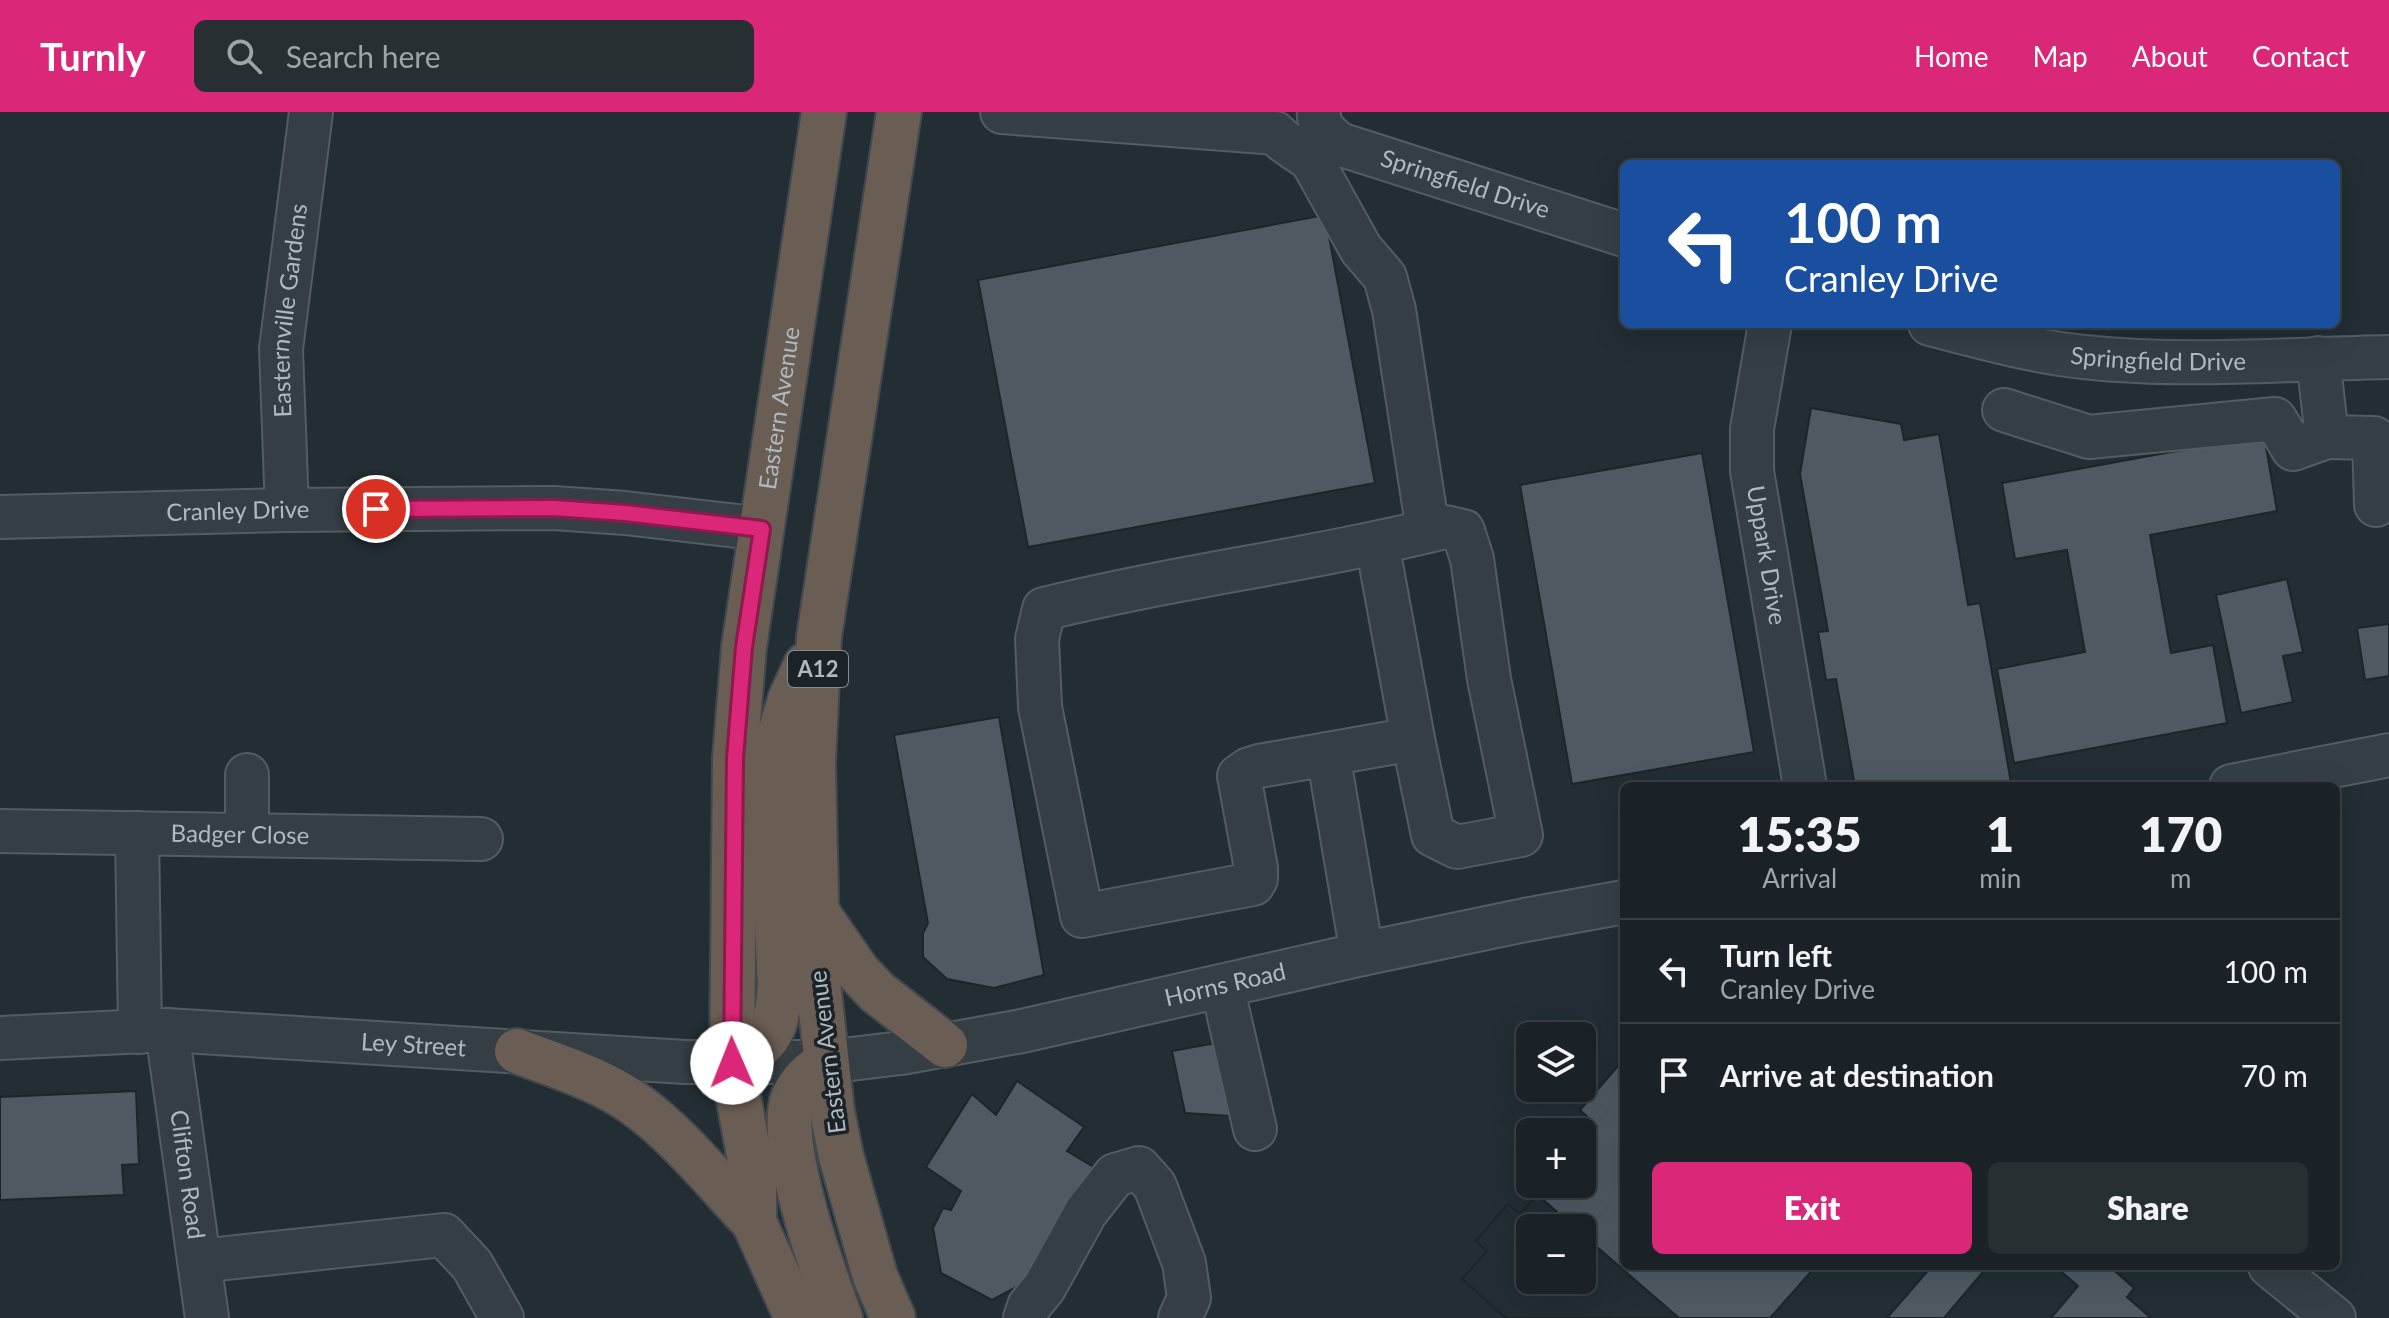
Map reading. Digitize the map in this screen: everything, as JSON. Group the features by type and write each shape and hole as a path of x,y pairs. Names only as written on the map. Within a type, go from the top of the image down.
{"highway":[{"name":"Eastern Avenue","path":"797,1318 754,1222 754,1182 732,1063 735,758 744,647 824,112"},
{"name":"Eastern Avenue","path":"893,1318 875,1276 841,1156 826,1062 818,982 813,764 819,637 871,279 899,112"},
{"path":"732,1063 753,1053 767,1040 778,1016 780,986 771,796 776,747 790,700 819,637"},
{"path":"816,911 858,972 877,992 945,1045"},
{"path":"517,1051 582,1075 634,1103 679,1140 754,1222"},
{"path":"826,1062 805,1078 793,1097 789,1132 805,1216 840,1318"}],"street":[{"name":"Easternville Gardens","path":"287,510 281,349 311,112"},
{"path":"1002,112 1275,133 1287,146 1312,161 1361,249 1385,277 1394,310 1428,531"},
{"name":"Springfield Drive","path":"1319,115 1327,134 1339,144 1620,234"},
{"name":"Uppark Drive","path":"1769,328 1752,429 1752,471 1804,782"},
{"name":"Springfield Drive","path":"1945,328 2019,347 2150,363 2389,357"},
{"path":"2318,358 2327,437"},
{"path":"2004,410 2089,437 2275,419 2293,449 2327,437 2374,438 2376,505"},
{"name":"Cranley Drive","path":"0,517 554,508 762,529"},
{"path":"1377,543 1433,835 1457,847 1521,835 1489,679 1472,559 1463,531 1445,527 1218,575 1120,590 1044,609 1037,639 1040,707 1082,916 1253,884 1256,868 1239,776 1259,766 1413,739"},
{"path":"1328,754 1362,954"},
{"path":"2256,782 2388,761"},
{"path":"247,775 247,835"},
{"name":"Badger Close","path":"0,831 481,839"},
{"name":"Clifton Road","path":"137,833 154,1031 199,1261 207,1318"},
{"name":"Horns Road","path":"826,1062 890,1055 1022,1031 1362,954 1620,903"},
{"path":"1222,986 1255,1129"},
{"name":"Ley Street","path":"0,1038 154,1031 732,1063 826,1062"},
{"path":"1025,1318 1029,1306 1044,1288 1086,1212 1115,1175 1139,1168 1155,1186 1184,1263 1185,1307"},
{"path":"199,1261 444,1235 472,1265 502,1318"},
{"path":"2275,1270 2334,1318"}],"building":[{"path":"1325,215 1375,483 1028,547 978,280"},
{"path":"1811,408 1901,424 1904,440 1939,434 1968,605 1980,603 2011,782 1854,782 1836,679 1826,680 1818,632 1828,631 1800,474"},
{"path":"2264,435 2277,511 2150,535 2171,653 2213,645 2227,723 2014,763 1997,669 2085,652 2067,550 2015,559 2002,483"},
{"path":"1702,453 1754,752 1572,784 1520,485"},
{"path":"2287,579 2303,652 2283,656 2293,702 2241,713 2216,595"},
{"path":"2389,624 2389,676 2365,680 2357,628"},
{"path":"999,717 1044,975 994,988 947,979 923,957 923,933 928,923 894,735"},
{"path":"1232,1040 1231,1116 1185,1113 1172,1051"},
{"path":"1620,1064 1620,1270 1812,1270 1770,1318 1506,1318 1462,1279 1487,1251 1476,1241 1508,1204 1520,1214 1534,1198 1596,1198 1596,1118 1588,1118 1580,1110 1587,1102 1596,1102 1596,1091"},
{"path":"1017,1081 1084,1127 1067,1151 1100,1171 1046,1271 992,1300 941,1273 933,1228 943,1208 951,1210 961,1191 926,1167 972,1094 996,1115"},
{"path":"136,1091 139,1164 122,1165 124,1195 0,1200 0,1097"},
{"path":"1534,1198 1541,1198 1559,1214 1520,1214"},
{"path":"1508,1204 1520,1214 1516,1214 1516,1294 1596,1294 1596,1246 1679,1318 1506,1318 1462,1279 1487,1251 1476,1241"},
{"path":"1929,1270 1985,1270 1944,1318 1887,1318"},
{"path":"2060,1270 2114,1270 2134,1288 2127,1297 2151,1318 2051,1318 2078,1286"}],"route":[{"path":"376,509 554,508 762,529 744,647 735,758 732,1063"}]}
